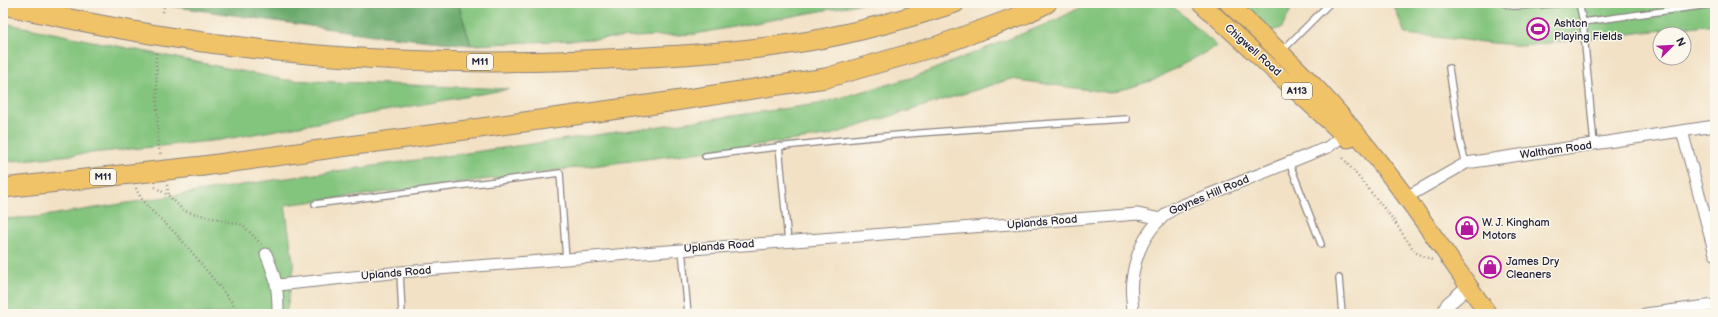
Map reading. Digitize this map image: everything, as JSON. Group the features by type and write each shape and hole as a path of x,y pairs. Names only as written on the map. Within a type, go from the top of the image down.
{"highway":[{"name":"M11","path":"3,5 84,22 204,42 337,57 462,62 572,62 707,54 815,40 906,19 955,3"},
{"name":"M11","path":"3,188 203,166 648,105 826,78 937,46 1025,14 1047,3"}],"main road":[{"name":"Chigwell Road","path":"1201,3 1348,132 1392,180 1488,314"},
{"name":"Chigwell Road","path":"1228,3 1321,93 1348,132"}],"street":[{"name":"Waltham Road","path":"1405,198 1466,162 1594,145 1715,126"},
{"path":"1682,131 1715,254"},
{"name":"Gaynes Hill Road","path":"1133,314 1131,281 1138,253 1143,239 1161,219 1175,208 1328,147 1348,132"},
{"name":"Uplands Road","path":"278,286 400,272 1138,214 1161,219"},
{"path":"264,250 275,274 278,286 278,309"},
{"path":"1443,314 1448,304 1469,286"},
{"path":"1645,314 1715,305"}],"lane":[{"path":"1292,73 1276,56 1330,3"},
{"path":"1503,3 1513,6 1570,3"},
{"path":"1579,3 1583,22 1594,145"},
{"path":"1583,22 1715,4"},
{"path":"1449,68 1460,142 1466,162"},
{"path":"705,156 779,146 936,131 1127,119"},
{"path":"779,146 788,242"},
{"path":"1289,162 1321,244"},
{"path":"315,204 560,173 566,260"},
{"path":"682,249 688,314"},
{"path":"400,272 402,314"},
{"path":"1339,278 1342,314"}],"path":[{"path":"163,12 165,3"},
{"path":"156,53 158,144 161,159"},
{"path":"1344,158 1392,218 1415,252 1438,263"},
{"path":"166,181 169,196 184,211 243,225 264,250"},
{"path":"134,184 138,195 149,208 178,236 241,314"}],"green space":[{"path":"149,3 458,3 471,45 373,35"},
{"path":"458,3 864,3 695,34 471,45"},
{"path":"1089,3 1169,3 1217,46 1154,80 1111,93 1011,79 827,136 285,205 294,268 286,314 3,314 3,219 38,217 280,179 818,104 914,77 1054,21"},
{"path":"1240,3 1294,3 1282,28 1270,31"},
{"name":"Ashton Playing Fields","path":"1393,3 1715,3 1715,24 1692,27 1652,26 1652,31 1523,46 1405,34"},
{"path":"3,23 286,80 509,89 220,140 3,162"}],"place":[{"name":"Ashton Playing Fields","path":"1538,29"},
{"name":"W. J. Kingham Motors","path":"1467,228"},
{"name":"James Dry Cleaners","path":"1490,267"}]}
